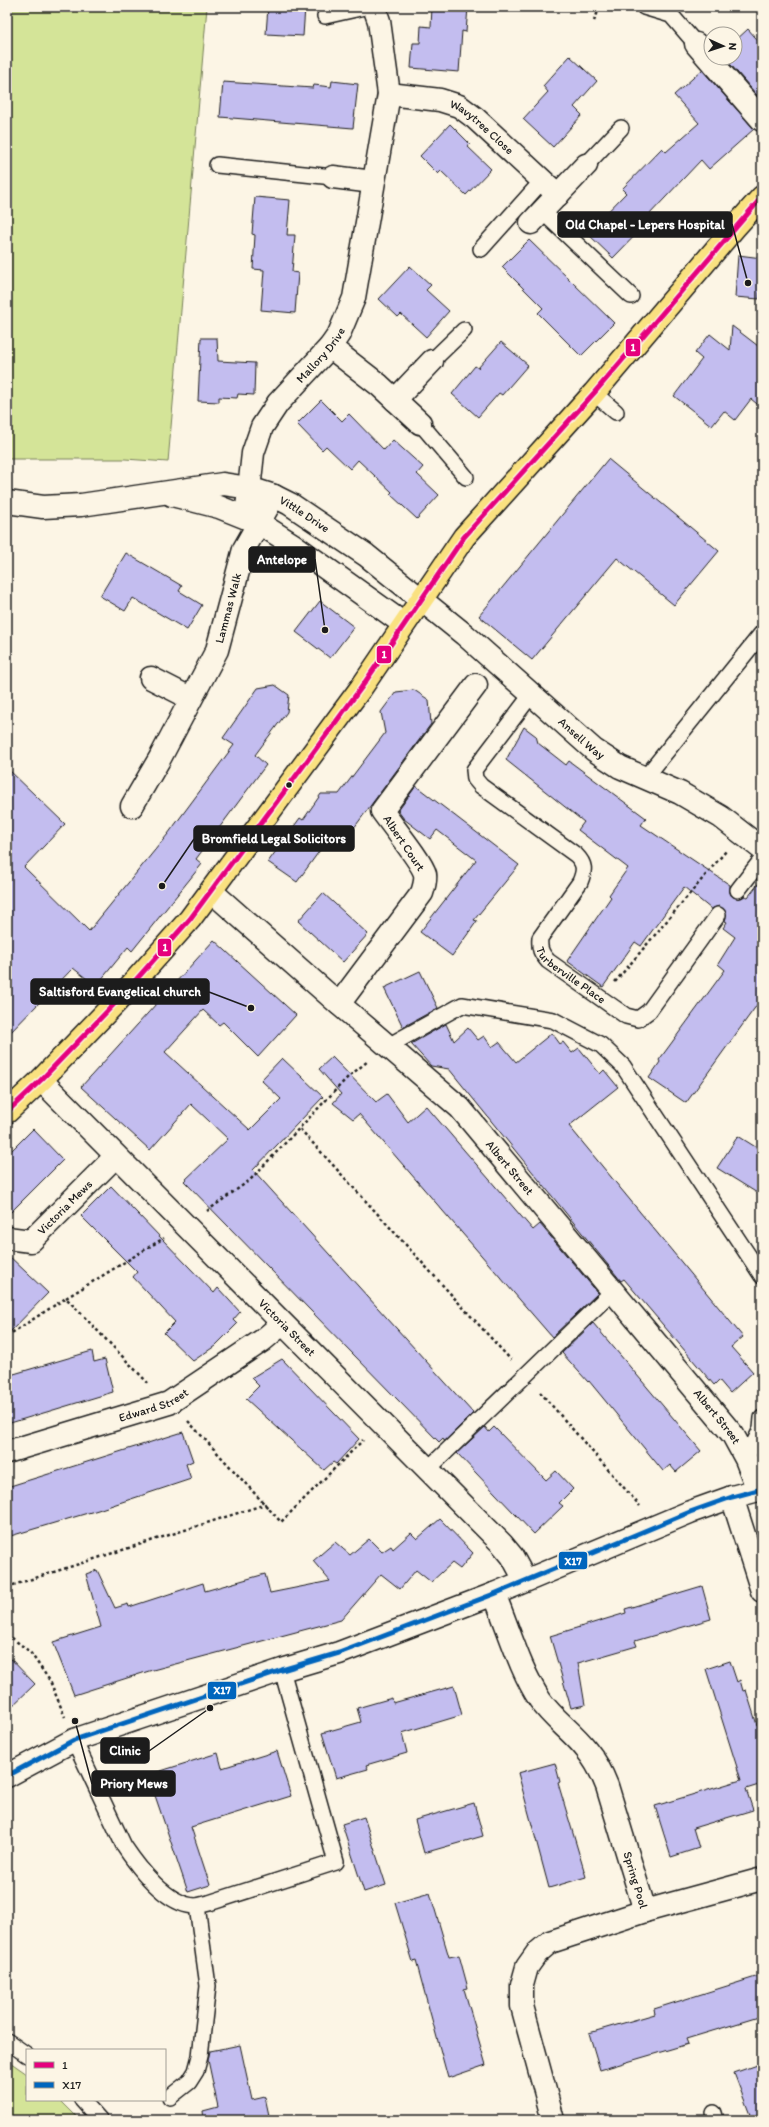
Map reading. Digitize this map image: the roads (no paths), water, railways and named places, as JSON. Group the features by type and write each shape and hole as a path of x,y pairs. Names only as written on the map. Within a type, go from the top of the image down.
{"main road":[{"path":"7,1112 41,1080 132,986 190,919 364,683 420,599 464,537 594,393 762,197"}],"street":[{"name":"Mallory Drive","path":"252,520 249,488 253,453 262,427 278,403 330,347 342,327 354,298 389,94 382,42 374,7"},
{"path":"696,44 762,120"},
{"name":"Wavytree Close","path":"389,94 440,100 459,106 475,118 550,188"},
{"path":"537,217 550,188 586,166"},
{"path":"334,177 373,182"},
{"path":"330,347 396,400 420,423"},
{"path":"396,400 432,361"},
{"name":"Vittle Drive","path":"7,502 43,507 81,505 169,494 208,485 223,484 249,488 274,496 290,504 366,555 420,599"},
{"name":"Vittle Drive","path":"169,494 219,507 252,520 292,544 404,624"},
{"name":"Lammas Walk","path":"132,806 160,758 190,698 217,650 252,520 274,496"},
{"name":"Ansell Way","path":"420,599 465,635 594,750 620,766 680,793 721,817 762,849"},
{"path":"151,678 190,698"},
{"name":"Albert Court","path":"339,1004 422,893 425,884 425,874 382,811 476,685"},
{"name":"Albert Street","path":"211,891 460,1108 612,1292 733,1435 760,1489"},
{"name":"Victoria Street","path":"41,1080 502,1544 512,1556 525,1580"},
{"name":"Victoria Mews","path":"7,1238 31,1241 116,1156"},
{"name":"Edward Street","path":"7,1452 169,1403 263,1340 282,1324"},
{"path":"7,1776 81,1737 282,1670 339,1653 494,1594 690,1512 760,1489"},
{"path":"732,1497 762,1591"},
{"name":"Spring Pool","path":"494,1594 526,1675 540,1700 554,1718 586,1749 599,1767 607,1786 645,1911 550,1942 537,1953 527,1967 522,1985 523,2012 553,2120"},
{"path":"645,1911 762,1879"}],"lane":[{"path":"325,16 365,7"},
{"path":"644,7 671,16 696,44"},
{"path":"586,166 621,128"},
{"path":"217,165 334,177"},
{"path":"481,249 550,188"},
{"path":"537,217 630,296"},
{"path":"432,361 464,330"},
{"path":"594,393 616,412"},
{"path":"420,423 466,477"},
{"path":"645,778 762,633"},
{"name":"Turberville Place","path":"531,695 474,770 475,779 481,786 576,855 583,862 584,871 580,882 540,938 542,955 548,961 626,1016 638,1019 648,1011 718,915"},
{"path":"738,890 762,859"},
{"path":"388,1046 462,1005 553,1020 601,1045 623,1066 762,1276"},
{"path":"427,1470 612,1292"},
{"path":"746,1459 761,1430 762,1418"},
{"path":"81,1737 124,1846 131,1857 162,1890 183,1904 196,1906 336,1862 282,1670"},
{"path":"170,2097 189,2082 196,2071 200,2056 208,1986 196,1906"},
{"path":"7,2041 26,2054"},
{"path":"83,2101 100,2120"}],"place":[{"name":"Old Chapel - Lepers Hospital","path":"748,283"},
{"name":"Antelope","path":"325,630"},
{"name":"Bromfield Legal Solicitors","path":"162,886"},
{"name":"Saltisford Evangelical church","path":"251,1008"},
{"name":"Clinic","path":"210,1708"},
{"name":"Priory Mews","path":"75,1721"}]}
